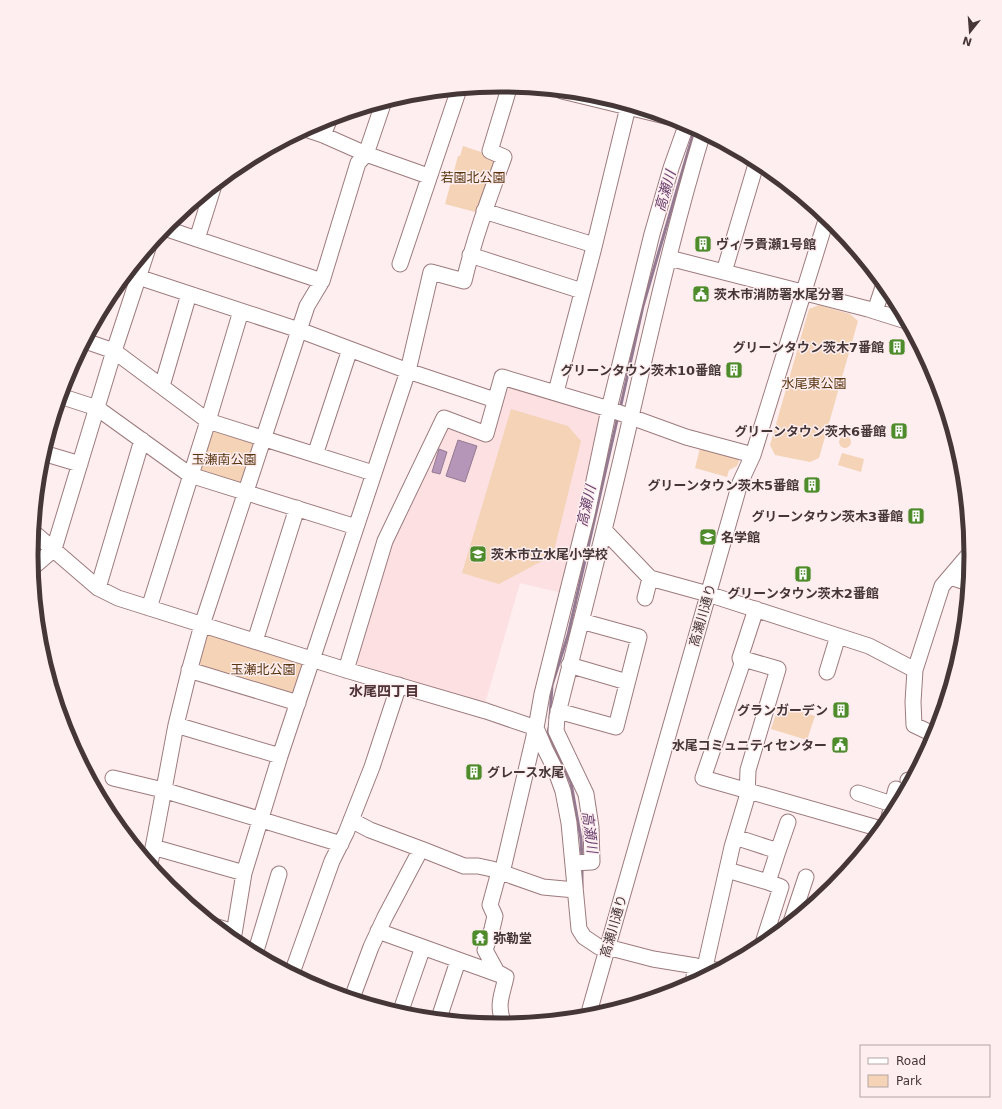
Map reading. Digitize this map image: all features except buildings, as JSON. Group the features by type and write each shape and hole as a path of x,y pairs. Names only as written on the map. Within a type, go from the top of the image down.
{"street":[{"path":"235,933 244,873 280,756 408,371 431,272 464,281 484,211 504,157 490,151 508,92"},
{"path":"400,264 428,176 457,93"},
{"path":"151,858 176,725 189,670 202,625 307,306 322,281 358,163 366,154 382,107"},
{"path":"556,392 628,109"},
{"path":"323,135 327,126"},
{"path":"506,977 498,972 485,950 495,916 490,905 500,873 536,728 542,694 587,514 609,409 652,234 671,168 685,130"},
{"path":"313,132 366,154 428,176"},
{"path":"573,863 592,862 591,827 586,794 556,731 558,711 604,530 669,258 702,137"},
{"path":"724,272 755,168"},
{"path":"197,239 211,193"},
{"path":"484,211 594,245"},
{"name":"高瀬川通り","path":"593,1008 607,947 740,483 753,455 825,224"},
{"path":"171,230 322,281"},
{"path":"470,256 582,291"},
{"path":"669,258 875,311 899,319"},
{"path":"38,563 54,549 114,351 144,261"},
{"path":"138,277 299,330 408,371 496,400"},
{"path":"875,311 882,291"},
{"path":"162,386 189,294"},
{"path":"149,608 241,311"},
{"path":"90,342 114,351 208,421 373,473"},
{"path":"315,455 350,349"},
{"path":"346,670 385,541 444,418 486,434 502,377 609,409 686,437 753,455"},
{"path":"66,398 97,408 190,475 356,527"},
{"path":"98,588 142,440"},
{"path":"49,455 80,464"},
{"path":"255,641 297,508"},
{"path":"604,530 650,578 708,594 869,646 915,670"},
{"path":"39,537 98,588 118,598 536,728 555,769 563,791 570,823 579,929 584,937 599,947 607,947 653,959 706,968 735,837 747,797 748,770 778,669 740,658"},
{"path":"929,732 914,725 913,702 915,670 942,586 964,561"},
{"path":"950,577 963,581"},
{"path":"645,598 650,578"},
{"path":"756,609 740,658 742,664 703,778 875,827"},
{"path":"558,711 616,727 639,637 581,621"},
{"path":"827,672 838,636"},
{"path":"569,664 627,682"},
{"path":"189,670 298,703"},
{"path":"294,969 332,861 341,844 372,767 399,685"},
{"path":"176,725 280,756"},
{"path":"113,778 163,790 341,844"},
{"path":"858,793 891,804"},
{"path":"351,820 370,830 464,866 478,866 542,887 575,890"},
{"path":"768,882 788,822"},
{"path":"735,837 778,851"},
{"path":"153,846 244,873"},
{"path":"354,993 370,947 421,849"},
{"path":"734,872 781,887 766,934"},
{"path":"257,947 279,874"},
{"path":"794,913 806,877"},
{"path":"378,931 506,977"},
{"path":"402,1007 423,947"},
{"path":"440,1014 458,961"},
{"path":"502,1018 499,1001 506,977"}],"shaded area":[{"name":"茨木市立水尾小学校","path":"506,383 609,415 562,593 520,583 484,707 349,666 387,541 442,425 488,440"},
{"path":"458,440 477,446 465,482 446,476"},
{"path":"439,449 447,452 440,474 432,472"}],"green space":[{"name":"若園北公園","path":"463,146 496,159 479,213 445,204 458,156 460,156"},
{"name":"水尾東公園","path":"819,305 850,314 858,321 819,458 810,462 775,455 770,445 809,309"},
{"path":"511,409 568,426 581,441 553,555 499,584 462,573"},
{"name":"玉瀬南公園","path":"206,429 256,444 243,490 192,474"},
{"path":"843,436 847,436 851,442 847,448 843,448 839,444 839,440"},
{"path":"700,448 735,455 739,461 737,466 729,470 727,477 695,468"},
{"path":"842,453 864,459 861,472 838,465"},
{"name":"玉瀬北公園","path":"208,633 302,663 305,666 296,696 198,668 204,635"},
{"path":"779,705 815,716 807,740 771,729"}],"waterway":[{"name":"高瀬川","path":"620,409 643,306 693,134"},
{"name":"高瀬川","path":"550,718 552,685 568,635 618,416"},
{"name":"高瀬川","path":"549,728 548,732 571,783 581,839 582,859"},
{"name":"高瀬川","path":"582,866 582,887"}],"place":[{"name":"ヴィラ貴瀬1号館","path":"703,244"},
{"name":"茨木市消防署水尾分署","path":"701,294"},
{"name":"グリーンタウン茨木7番館","path":"897,347"},
{"name":"グリーンタウン茨木10番館","path":"734,370"},
{"name":"グリーンタウン茨木6番館","path":"899,431"},
{"name":"グリーンタウン茨木5番館","path":"812,485"},
{"name":"グリーンタウン茨木3番館","path":"916,516"},
{"name":"名学館","path":"708,537"},
{"name":"茨木市立水尾小学校","path":"478,554"},
{"name":"グリーンタウン茨木2番館","path":"803,574"},
{"name":"グランガーデン","path":"841,710"},
{"name":"水尾コミュニティセンター","path":"840,745"},
{"name":"グレース水尾","path":"474,772"},
{"name":"弥勒堂","path":"480,938"}],"district":[{"name":"水尾四丁目","path":"384,691"}]}
